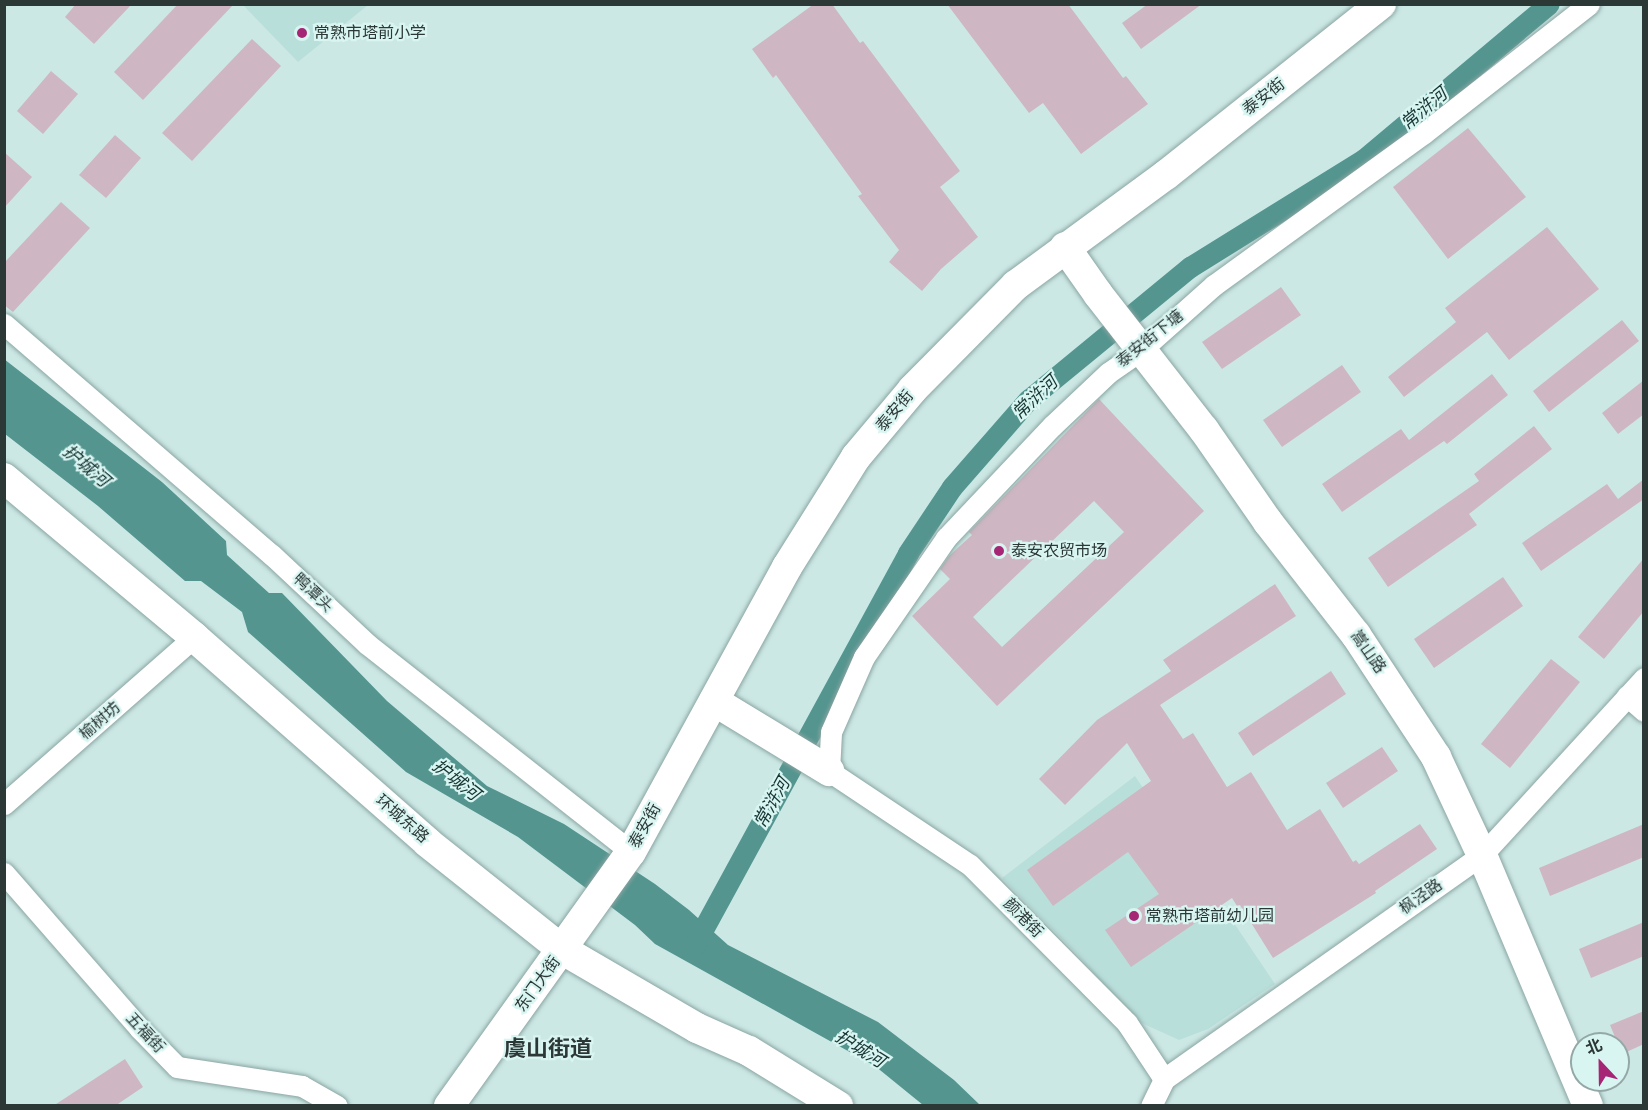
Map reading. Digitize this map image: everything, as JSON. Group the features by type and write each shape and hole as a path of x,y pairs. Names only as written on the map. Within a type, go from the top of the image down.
{"street":[{"name":"泰安街","path":"557,957 631,852 787,567 856,457 913,389 979,319 1016,285 1166,175 1381,4"},
{"name":"泰安街下塘","path":"829,771 831,732 864,657 946,538 1052,426 1108,373 1142,350 1214,285 1424,133 1589,4"},
{"name":"嵩山路","path":"1065,247 1098,294 1356,635 1401,700 1436,757 1482,855 1588,1106"},
{"name":"鸭潭头","path":"4,324 272,555 367,644 631,852"},
{"name":"环城东路","path":"4,478 188,643 439,875 557,957 697,1028 749,1051 838,1106"},
{"name":"环城东路","path":"4,494 188,643"},
{"name":"榆树坊","path":"4,804 188,643"},
{"name":"枫泾路","path":"1164,1079 1482,855 1644,678"},
{"path":"1627,696 1644,711"},
{"path":"714,701 829,771"},
{"name":"颜港街","path":"829,771 970,865 1127,1023 1164,1079"},
{"name":"五福街","path":"4,873 139,1028 177,1067 302,1086 337,1106"},
{"name":"环城东路","path":"557,957 578,983 693,1043 802,1106"},
{"name":"东门大街","path":"449,1106 557,957"},
{"path":"1151,1106 1164,1079"}],"shaded area":[{"name":"常熟市塔前小学","path":"243,5 368,5 298,62"},
{"name":"常熟市塔前幼儿园","path":"1135,776 1275,984 1208,1029 1179,1040 1135,1020 1077,954 1002,878"}],"water":[{"name":"护城河","path":"4,359 162,482 226,541 227,555 269,593 282,593 387,701 487,786 564,824 655,884 689,910 728,945 878,1022 954,1080 980,1105 923,1105 875,1066 655,944 635,925 518,837 406,772 248,632 242,612 201,581 185,581 98,506 5,434"}],"building":[{"path":"76,4 132,4 94,44 65,17"},
{"path":"178,4 234,4 143,100 114,72"},
{"path":"814,4 832,4 860,43 863,41 960,171 940,187 978,237 941,269 922,291 889,262 899,250 858,196 862,194 776,75 773,78 752,49"},
{"path":"947,4 1068,4 1123,78 1126,76 1148,104 1081,154 1043,103 1029,113"},
{"path":"1148,4 1202,4 1141,49 1122,23"},
{"path":"252,39 281,66 192,161 162,133"},
{"path":"51,71 78,94 43,134 17,111"},
{"path":"1468,128 1526,197 1448,259 1393,187"},
{"path":"115,135 141,158 106,198 79,175"},
{"path":"4,152 32,177 4,208"},
{"path":"61,202 90,228 13,312 4,305 4,263"},
{"path":"1547,227 1599,289 1509,360 1487,332 1404,397 1388,377 1456,322 1445,308"},
{"path":"1281,287 1301,315 1222,369 1202,342"},
{"path":"1622,320 1639,341 1549,412 1533,391"},
{"path":"1342,365 1361,392 1282,447 1263,420"},
{"path":"1492,374 1508,395 1447,444 1444,441 1342,512 1322,484 1401,429 1409,440"},
{"path":"1644,380 1644,414 1618,434 1602,413"},
{"name":"泰安农贸市场","path":"1099,399 1204,511 997,706 912,616 950,579 940,569 949,556 972,535 969,532","holes":["1094,501 1124,532 1002,647 973,617"]},
{"path":"1534,426 1552,449 1469,514 1477,525 1388,587 1368,558 1479,481 1474,474"},
{"path":"1644,479 1644,499 1541,571 1522,543 1607,484 1618,499"},
{"path":"1644,558 1644,611 1604,659 1578,637"},
{"path":"1503,577 1523,606 1434,668 1414,639"},
{"path":"1275,584 1296,616 1160,705 1183,739 1193,733 1227,787 1251,772 1287,830 1320,809 1353,862 1356,860 1359,864 1420,824 1437,849 1375,891 1376,893 1273,958 1240,905 1237,906 1232,898 1131,967 1105,930 1159,894 1128,852 1053,906 1027,870 1151,781 1127,743 1065,805 1039,779 1097,720 1171,671 1163,660"},
{"path":"1551,659 1580,682 1510,768 1481,744"},
{"path":"1331,671 1346,694 1253,756 1238,733"},
{"path":"1382,747 1398,771 1343,808 1326,783"},
{"path":"1644,824 1644,857 1550,896 1539,868"},
{"path":"1644,922 1644,956 1591,978 1579,949"},
{"path":"1644,1011 1644,1044 1630,1050 1630,1032 1613,1032 1610,1025"},
{"path":"125,1059 143,1087 115,1106 53,1106"}],"waterway":[{"name":"常浒河","path":"694,946 908,553 952,487 1028,400 1190,267 1364,159 1549,4"}],"place":[{"name":"常熟市塔前小学","path":"302,33"},
{"name":"泰安农贸市场","path":"999,551"},
{"name":"常熟市塔前幼儿园","path":"1134,916"}],"district":[{"name":"虞山街道","path":"548,1049"}]}
